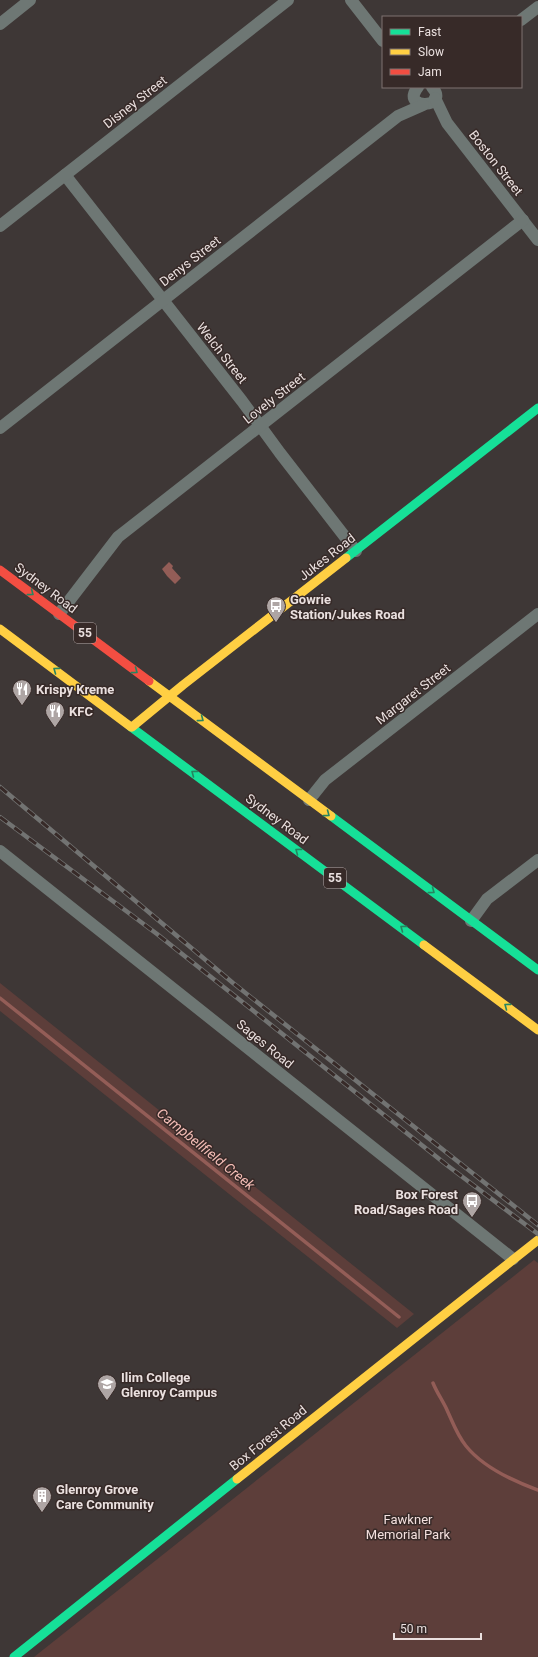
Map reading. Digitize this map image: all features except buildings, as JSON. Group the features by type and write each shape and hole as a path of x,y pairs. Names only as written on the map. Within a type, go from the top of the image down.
{"main road":[{"name":"Jukes Road","path":"132,727 169,696 538,408"},
{"name":"Sydney Road","path":"0,570 538,970"},
{"name":"Sydney Road","path":"2,635 132,727 538,1030"},
{"name":"Box Forest Road","path":"14,1657 538,1240"}],"street":[{"path":"0,24 30,0"},
{"name":"Disney Street","path":"0,226 288,0"},
{"path":"350,0 382,40"},
{"path":"522,19 538,7"},
{"name":"Boston Street","path":"416,89 417,102 424,105 447,123 538,240"},
{"name":"Denys Street","path":"398,116 416,89"},
{"name":"Boston Street","path":"436,92 447,123"},
{"name":"Denys Street","path":"0,428 398,116 424,105 431,104 436,92"},
{"name":"Welch Street","path":"65,175 242,401 356,550"},
{"name":"Lovely Street","path":"59,614 118,537 523,220"},
{"name":"Margaret Street","path":"309,800 325,780 538,614"},
{"name":"Sages Road","path":"0,850 513,1259"},
{"path":"471,921 487,899 538,860"}],"green space":[{"path":"0,983 414,1314 397,1328 0,1011"},
{"name":"Fawkner Memorial Park","path":"534,1260 538,1263 538,1657 34,1657"}],"shaded area":[{"path":"169,562 181,578 175,584 162,569"}],"waterway":[{"name":"Campbellfield Creek","path":"0,998 399,1317"},
{"name":"Campbellfield Creek","path":"433,1383 460,1438 473,1454 499,1472 538,1490"}],"railway":[{"path":"0,787 233,983 538,1225"},
{"path":"0,817 157,934 448,1166 538,1234"}],"traffic: fast":[{"path":"346,558 538,408"},
{"path":"131,727 424,945"},
{"path":"331,816 538,970"},
{"path":"14,1657 237,1479"}],"traffic: slow":[{"path":"132,727 183,685 346,558"},
{"path":"0,629 131,727"},
{"path":"149,681 331,816"},
{"path":"424,945 538,1030"},
{"path":"237,1479 538,1240"}],"traffic: jam":[{"path":"0,570 149,681"}],"place":[{"name":"Gowrie Station/Jukes Road","path":"276,623"},
{"name":"Krispy Kreme","path":"22,706"},
{"name":"KFC","path":"55,728"},
{"name":"Box Forest Road/Sages Road","path":"472,1218"},
{"name":"Ilim College Glenroy Campus","path":"107,1401"},
{"name":"Glenroy Grove Care Community","path":"42,1513"}]}
